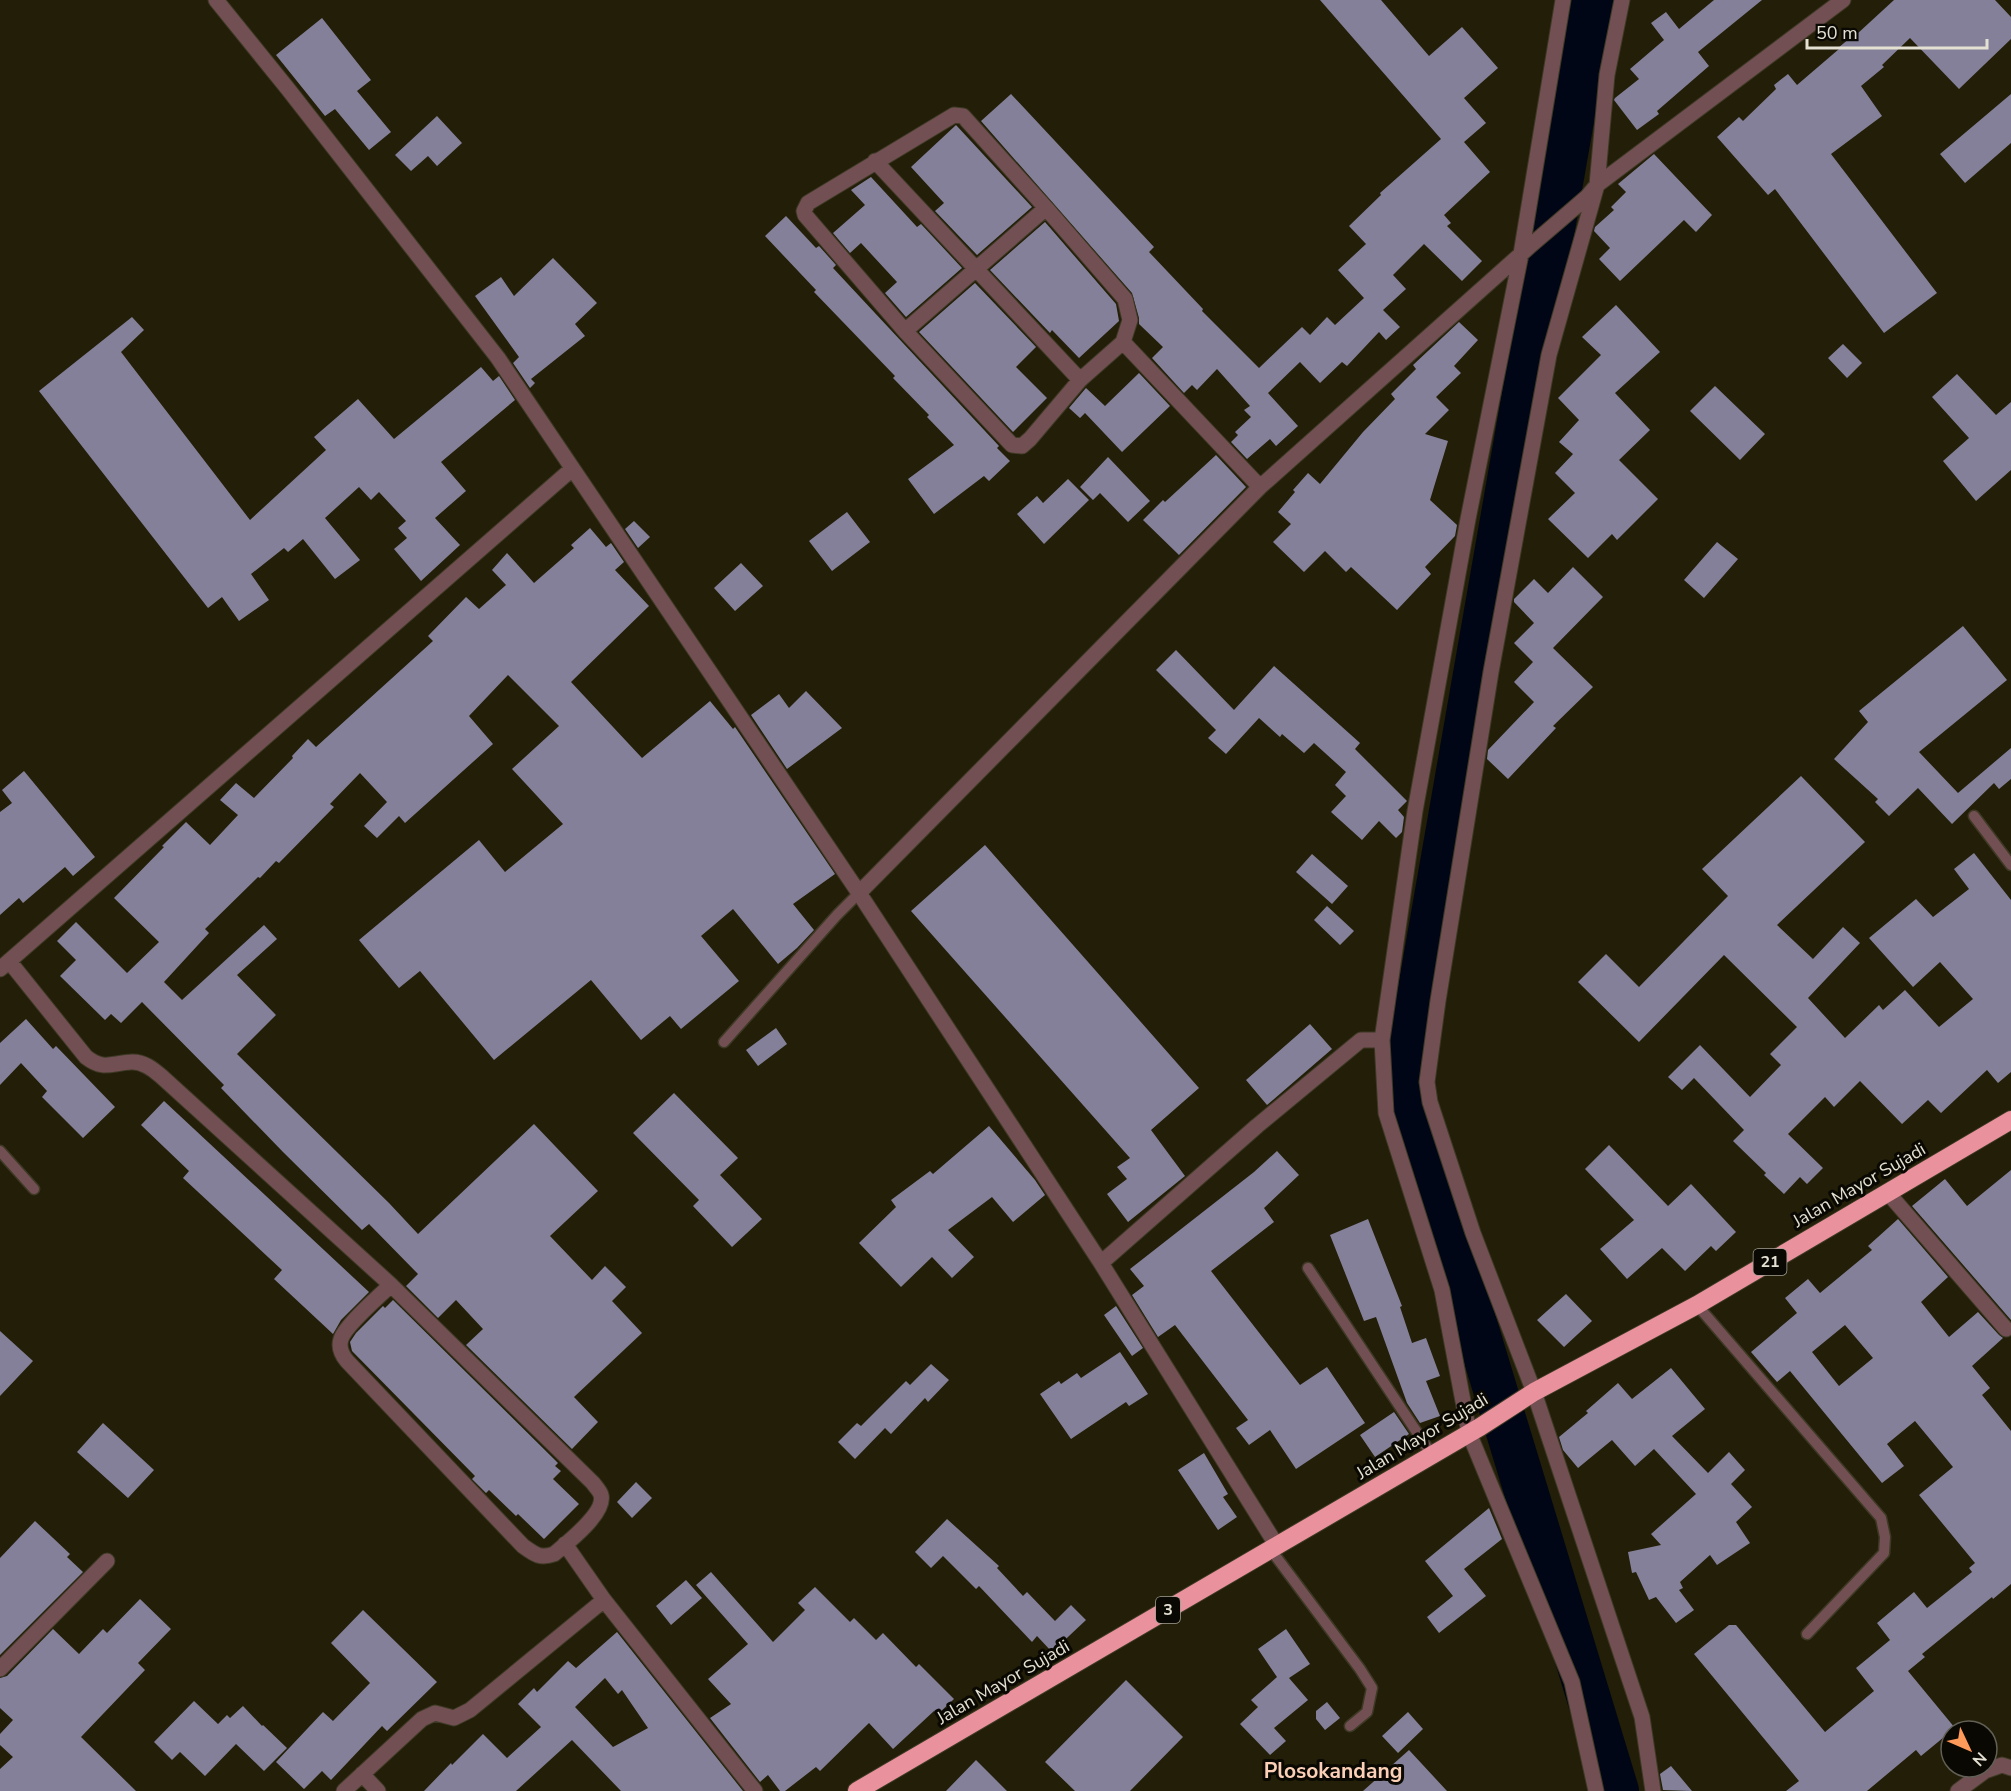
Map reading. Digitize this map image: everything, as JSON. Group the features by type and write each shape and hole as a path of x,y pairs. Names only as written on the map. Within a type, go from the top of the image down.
{"highway":[{"name":"Jalan Mayor Sujadi","path":"857,1791 1475,1430 1530,1394 1697,1305 2011,1120"}],"street":[{"path":"216,0 498,358 859,893 1101,1263 1274,1548"},
{"path":"1563,0 1525,250 1468,519 1415,811 1382,1040 1386,1113 1442,1290 1475,1430 1572,1682 1596,1791"},
{"path":"1622,0 1607,75 1592,191 1547,367 1491,672 1427,1082 1430,1102 1473,1233 1642,1717 1653,1791"},
{"path":"859,893 1260,487 1592,191 1842,0"},
{"path":"954,115 963,116 1125,299 1130,320 1123,342 1080,380 1030,440 1022,446 1012,445 905,331 805,215 804,211 808,203 875,161 954,115"},
{"path":"875,161 1080,380"},
{"path":"905,331 1046,208"},
{"path":"1123,342 1260,487"},
{"path":"391,1285 347,1328 341,1337 341,1353 523,1546 537,1556 545,1557 554,1554 595,1516 601,1505 601,1494 593,1483 391,1285 155,1071 149,1066 133,1062 111,1066 96,1064 86,1057 5,965 572,470"},
{"path":"1101,1263 1257,1126 1361,1040 1382,1040"},
{"path":"1888,1193 2006,1329"},
{"path":"565,1544 604,1600 755,1791"},
{"path":"0,1669 107,1561"},
{"path":"344,1791 422,1719 435,1713 454,1718 470,1710 604,1600"},
{"path":"1958,1791 1985,1771 2002,1765 2011,1768"},
{"path":"362,1774 378,1791"}],"lane":[{"path":"1974,816 2011,865"},
{"path":"724,1042 859,893"},
{"path":"0,1151 34,1189"},
{"path":"1308,1268 1432,1455"},
{"path":"1697,1305 1881,1518 1885,1537 1884,1553 1807,1634"},
{"path":"1274,1548 1372,1688 1367,1712 1350,1726"}],"building":[{"path":"1320,0 1381,0 1429,56 1462,27 1498,68 1464,98 1486,123 1464,142 1490,172 1444,215 1451,223 1447,226 1482,261 1462,281 1424,244 1393,275 1406,289 1383,310 1400,327 1386,340 1379,332 1347,366 1342,362 1320,383 1300,362 1268,393 1298,426 1276,446 1270,439 1247,459 1231,442 1238,435 1235,432 1251,417 1244,410 1250,406 1217,369 1197,390 1192,385 1184,393 1152,358 1163,347 1139,324 1132,293 981,121 1011,94 1154,247 1149,252 1203,309 1202,311 1259,368 1302,327 1310,335 1327,317 1335,325 1364,298 1338,270 1366,244 1349,226 1381,195 1380,193 1441,139"},
{"path":"1714,0 1762,0 1698,52 1709,66 1657,111 1659,114 1637,130 1614,100 1639,79 1630,69 1664,40 1651,23 1666,12 1679,29"},
{"path":"1894,0 1995,0 2011,17 2011,39 1959,89 1910,38 1882,65 1884,67 1861,86 1882,116 1831,154 1937,293 1884,333 1775,189 1768,195 1717,137 1739,117 1743,121 1776,89 1774,85 1788,74 1797,85"},
{"path":"322,18 371,80 357,91 391,132 369,150 335,109 325,116 276,55"},
{"path":"2011,94 2011,143 1965,183 1940,154"},
{"path":"437,116 462,143 437,166 428,156 411,171 395,155"},
{"path":"956,125 1032,207 977,255 935,211 944,203 911,167"},
{"path":"1654,154 1712,215 1696,232 1684,220 1620,281 1599,259 1610,248 1594,231 1595,227 1614,210 1611,207 1626,192 1618,184"},
{"path":"871,177 917,227 921,224 962,268 906,317 885,293 897,282 861,243 850,253 833,233 865,205 851,190"},
{"path":"786,216 816,248 819,246 836,265 833,268 999,446 997,448 1010,461 989,481 984,476 934,514 908,479 954,445 893,378 895,376 814,292 816,290 765,236"},
{"path":"1045,222 1116,304 1119,321 1079,358 1052,330 1050,333 990,270"},
{"path":"553,258 597,303 575,324 585,336 531,379 535,383 530,388 513,363 519,357 475,296 501,277 514,296"},
{"path":"975,283 1036,347 1016,367 1047,398 1013,432 919,332"},
{"path":"1616,305 1660,352 1615,393 1650,430 1619,460 1658,499 1617,540 1612,534 1588,558 1548,519 1575,493 1555,473 1573,454 1559,442 1579,420 1558,398 1601,355 1582,337"},
{"path":"132,317 144,330 121,352 250,520 326,450 314,437 358,399 394,439 481,367 493,381 499,376 515,400 441,462 466,491 435,518 460,545 421,581 394,549 407,538 398,528 406,521 379,492 371,500 359,487 325,518 360,560 335,579 303,539 288,552 284,548 251,574 269,600 239,621 222,597 208,608 39,391"},
{"path":"1459,322 1478,340 1454,366 1461,373 1436,397 1449,410 1425,434 1448,441 1430,500 1457,525 1455,536 1425,567 1431,574 1397,610 1351,567 1346,572 1325,551 1304,572 1273,542 1291,524 1278,512 1308,473 1320,484 1363,432 1395,399 1391,394 1416,369 1413,365"},
{"path":"1843,344 1862,363 1847,378 1828,358"},
{"path":"1139,373 1170,406 1122,452 1085,413 1080,418 1069,408 1086,388 1105,406"},
{"path":"1957,374 1996,415 2011,402 2011,470 1976,501 1943,461 1969,438 1932,397"},
{"path":"1715,386 1765,434 1740,460 1690,411"},
{"path":"1216,455 1246,487 1179,555 1143,520"},
{"path":"1108,457 1150,501 1128,522 1100,493 1093,500 1080,487"},
{"path":"1068,479 1089,500 1044,544 1017,514 1037,496 1043,503"},
{"path":"847,512 870,542 832,571 809,541"},
{"path":"634,521 650,537 638,548 625,529"},
{"path":"590,528 606,547 611,543 624,562 615,570 649,606 571,682 642,758 710,701 733,729 735,727 835,874 793,904 814,930 778,964 733,909 701,936 739,981 681,1029 670,1016 641,1040 591,980 494,1060 420,971 399,988 359,940 479,840 505,872 563,824 512,769 559,726 508,675 469,716 493,744 405,823 399,816 377,838 364,826 387,802 360,773 330,804 334,807 279,863 276,861 260,878 258,877 205,929 209,933 164,982 182,1000 264,925 277,939 237,975 276,1015 237,1054 418,1234 534,1124 598,1191 550,1236 592,1280 605,1266 626,1287 612,1301 642,1333 574,1397 598,1422 572,1449 466,1345 483,1329 456,1300 438,1318 406,1286 418,1274 369,1224 362,1230 221,1088 224,1085 142,1002 121,1023 111,1014 105,1020 60,976 76,960 57,941 76,922 127,973 159,942 114,898 186,822 210,845 238,815 220,800 236,783 254,798 308,739 316,747 433,641 428,636 466,597 479,609 506,585 492,570 507,553 534,583 574,548 571,545"},
{"path":"1717,542 1738,559 1704,598 1684,580"},
{"path":"741,563 763,586 735,611 714,588"},
{"path":"1573,567 1603,597 1553,648 1593,687 1553,726 1556,728 1508,779 1487,759 1488,750 1534,702 1514,682 1533,662 1514,643 1534,623 1514,602 1514,599 1534,579 1548,593"},
{"path":"1963,626 2007,680 1919,752 1958,793 2011,748 2011,779 1999,789 1994,783 1952,824 1918,788 1889,816 1875,802 1878,799 1834,759 1868,722 1859,711"},
{"path":"1176,650 1234,710 1274,666 1360,743 1355,749 1407,801 1398,810 1404,817 1402,832 1396,838 1379,821 1362,840 1331,812 1346,796 1335,785 1346,772 1314,743 1304,753 1282,734 1280,737 1259,718 1226,754 1208,738 1216,730 1156,670"},
{"path":"806,691 842,728 787,769 751,715 779,694 789,708"},
{"path":"24,771 95,857 73,876 65,867 23,903 19,898 0,915 0,812 12,803 2,790"},
{"path":"1801,776 1865,842 1777,925 1813,959 1843,927 1860,943 1808,998 1845,1038 1879,1005 1883,1010 1905,990 1939,1027 1973,999 1940,962 1913,987 1869,938 1916,899 1933,917 1969,889 1954,869 1974,853 2011,900 2011,1072 1998,1083 1987,1070 1941,1113 1928,1100 1902,1124 1860,1081 1834,1107 1825,1097 1788,1134 1823,1168 1807,1184 1800,1177 1784,1194 1733,1141 1744,1130 1694,1078 1682,1090 1668,1077 1700,1045 1750,1097 1781,1065 1770,1054 1797,1027 1724,955 1639,1042 1578,982 1606,954 1639,987 1728,896 1702,869"},
{"path":"985,845 1199,1088 1151,1130 1185,1176 1128,1222 1107,1194 1127,1179 1117,1167 1130,1158 911,911"},
{"path":"1312,854 1348,886 1332,904 1296,872"},
{"path":"1327,906 1354,931 1340,945 1314,920"},
{"path":"26,1019 53,1049 56,1046 115,1107 83,1138 42,1097 47,1091 21,1063 0,1085 0,1043"},
{"path":"1310,1024 1332,1049 1267,1105 1246,1080"},
{"path":"776,1028 787,1044 758,1066 746,1050"},
{"path":"674,1093 738,1158 720,1175 762,1219 732,1247 693,1206 699,1200 633,1133"},
{"path":"164,1101 369,1292 341,1320 333,1334 274,1279 282,1270 183,1178 189,1171 141,1125"},
{"path":"989,1126 1045,1195 1013,1222 992,1197 948,1230 974,1257 952,1278 932,1257 901,1287 859,1243 896,1207 891,1200 930,1171 933,1174"},
{"path":"1609,1145 1668,1206 1691,1184 1736,1232 1716,1251 1711,1246 1685,1271 1662,1248 1627,1279 1600,1249 1634,1220 1585,1169"},
{"path":"1277,1151 1299,1175 1264,1208 1274,1222 1211,1271 1300,1385 1327,1367 1365,1423 1296,1469 1270,1430 1249,1445 1236,1428 1248,1420 1175,1325 1158,1337 1132,1295 1144,1286 1130,1269 1254,1172"},
{"path":"2011,1170 2011,1320 1912,1206 1945,1179 1967,1206"},
{"path":"1368,1219 1402,1306 1400,1307 1412,1343 1426,1338 1440,1376 1426,1381 1440,1416 1420,1423 1407,1403 1376,1317 1364,1321 1330,1235"},
{"path":"1898,1219 1948,1277 1921,1302 1949,1337 1978,1312 2003,1338 1972,1366 1990,1388 1982,1395 2011,1431 2011,1584 1922,1654 1925,1657 1908,1671 1948,1719 1939,1719 1939,1741 1921,1756 1916,1750 1867,1791 1786,1791 1799,1781 1694,1654 1729,1625 1736,1625 1825,1732 1874,1691 1856,1668 1890,1640 1877,1623 1914,1592 1927,1608 1972,1572 1969,1568 1975,1563 1919,1495 1953,1467 1915,1421 1887,1444 1904,1466 1882,1483 1790,1371 1777,1382 1751,1352 1797,1313 1785,1298 1808,1279 1820,1293 1872,1250 1868,1246","holes":["1845,1325 1873,1358 1839,1386 1812,1352"]},
{"path":"1566,1294 1592,1321 1564,1347 1537,1320"},
{"path":"393,1300 558,1463 555,1466 561,1471 553,1479 579,1504 544,1539 489,1490 486,1493 472,1479 475,1476 352,1351 350,1342 356,1333 383,1306 385,1308"},
{"path":"1116,1306 1143,1348 1132,1356 1104,1315"},
{"path":"0,1331 33,1361 0,1396"},
{"path":"1120,1352 1148,1394 1129,1406 1126,1402 1071,1439 1040,1394 1059,1381 1061,1384 1077,1373 1081,1378"},
{"path":"931,1364 949,1380 928,1402 925,1398 891,1434 885,1428 855,1459 838,1442 857,1423 861,1426 906,1381 910,1385"},
{"path":"1671,1368 1705,1409 1672,1436 1708,1473 1729,1452 1745,1470 1731,1484 1752,1507 1736,1522 1750,1543 1717,1565 1710,1555 1680,1582 1683,1588 1679,1590 1694,1610 1676,1623 1656,1597 1649,1600 1636,1572 1632,1573 1628,1552 1661,1545 1651,1534 1696,1494 1654,1449 1635,1466 1612,1440 1578,1468 1563,1450 1559,1437 1588,1413 1586,1411 1618,1383 1632,1399"},
{"path":"1394,1412 1409,1434 1375,1457 1360,1435"},
{"path":"103,1423 154,1470 128,1498 77,1452"},
{"path":"1204,1453 1228,1494 1223,1497 1237,1517 1218,1530 1178,1470"},
{"path":"636,1482 652,1498 632,1518 617,1502"},
{"path":"1489,1508 1502,1539 1464,1569 1486,1596 1439,1633 1427,1617 1453,1596 1425,1561"},
{"path":"947,1519 999,1566 997,1568 1023,1596 1027,1592 1055,1621 1071,1605 1086,1620 1052,1652 1037,1636 1032,1642 979,1586 976,1589 943,1556 931,1568 915,1552"},
{"path":"35,1521 70,1554 67,1557 83,1572 0,1655 0,1558"},
{"path":"711,1572 773,1642 805,1610 798,1603 815,1587 850,1622 854,1618 876,1640 883,1633 916,1667 919,1664 954,1699 937,1715 934,1711 893,1749 869,1723 820,1771 816,1767 785,1791 780,1791 768,1775 760,1782 710,1718 731,1704 708,1679 748,1644 696,1585"},
{"path":"686,1580 702,1598 671,1625 656,1606"},
{"path":"140,1599 171,1629 138,1663 145,1670 81,1737 136,1791 0,1791 0,1769 13,1757 0,1745 0,1734 13,1720 0,1708 0,1678 7,1676 53,1629 79,1654 103,1629 107,1633"},
{"path":"363,1610 437,1682 387,1731 382,1726 331,1780 322,1771 304,1789 276,1762 323,1712 333,1721 370,1683 331,1643"},
{"path":"1286,1629 1310,1664 1289,1678 1308,1700 1274,1728 1286,1741 1270,1755 1240,1724 1258,1707 1251,1700 1277,1677 1258,1649"},
{"path":"617,1632 743,1791 621,1791 572,1740 516,1791 424,1791 483,1734 507,1758 541,1727 518,1704 534,1688 537,1692 568,1661 576,1668","holes":["605,1678 618,1694 622,1690 648,1728 613,1747 575,1707"]},
{"path":"1126,1680 1183,1737 1130,1791 1075,1791 1045,1762"},
{"path":"194,1701 218,1724 227,1715 230,1718 243,1706 287,1748 264,1771 236,1744 205,1776 180,1752 172,1760 154,1742"},
{"path":"1327,1702 1340,1718 1325,1730 1316,1719 1316,1711"},
{"path":"1408,1712 1423,1729 1398,1753 1382,1736"},
{"path":"1409,1750 1447,1791 1363,1791"},
{"path":"976,1760 1007,1791 946,1791"},
{"path":"1671,1766 1692,1791 1663,1790 1660,1774"}],"waterway":[{"path":"1593,0 1403,1086 1617,1791"}],"district":[{"name":"Plosokandang","path":"1333,1771"}]}
